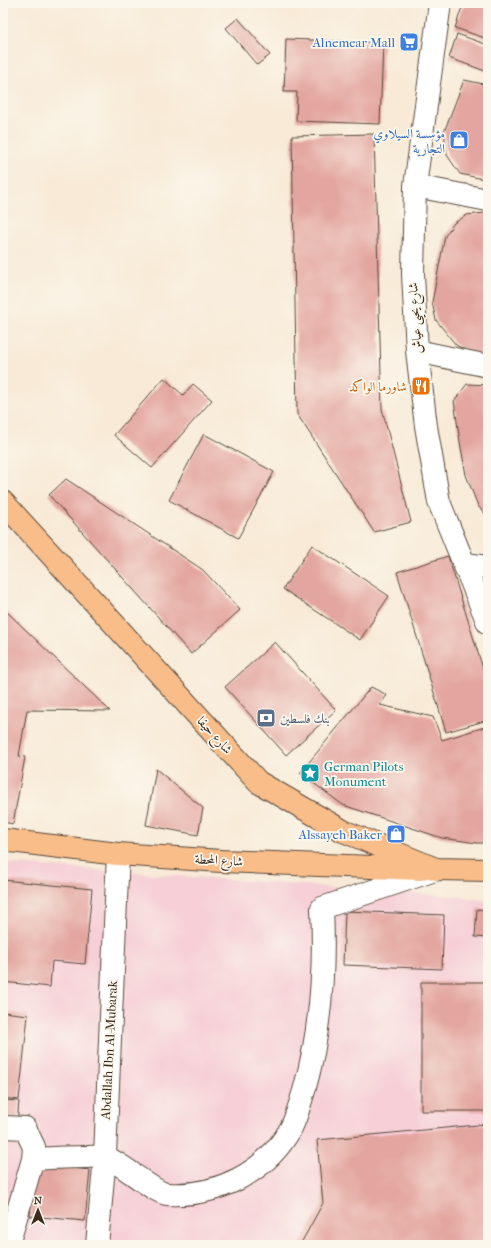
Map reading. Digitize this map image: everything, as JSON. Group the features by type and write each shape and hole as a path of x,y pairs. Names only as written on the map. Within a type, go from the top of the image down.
{"main road":[{"name":"شارع حيفا","path":"3,502 258,782 343,831 436,869 488,870"},
{"name":"شارع المحطة","path":"3,840 118,854 221,861 436,869"}],"street":[{"name":"شارع يحيى عياش","path":"440,3 415,186 412,274 417,351 426,426 439,502 444,518 466,564 488,623"},
{"path":"415,186 488,200"},
{"path":"417,351 488,366"},
{"path":"466,564 488,567"},
{"name":"Abdallah Ibn Al-Mubarak","path":"97,1245 105,1156 118,854"},
{"path":"33,1158 105,1156 168,1194 189,1194 210,1190 230,1184 248,1173 265,1160 279,1145 291,1128 297,1115 309,1074 317,1033 322,992 324,950 322,908 436,869"},
{"path":"3,1127 25,1128 34,1147 33,1158 8,1245"}],"shaded area":[{"path":"3,863 464,897 488,901 488,1245 3,1245"}],"building":[{"path":"466,3 488,3 488,39 455,28 461,10"},
{"path":"238,18 270,55 257,65 226,28"},
{"path":"457,34 488,45 488,72 449,58"},
{"path":"286,39 383,43 380,124 296,121 297,92 284,92"},
{"path":"464,80 488,85 488,180 460,174 447,155 444,132"},
{"path":"374,134 382,409 411,522 374,532 297,414 292,136"},
{"path":"488,214 488,357 472,354 456,345 436,320 432,302 445,236 454,223 467,215"},
{"path":"164,378 183,395 193,384 212,400 152,468 114,435"},
{"path":"467,384 488,385 488,517 478,506 466,475 460,442 454,401"},
{"path":"204,434 274,472 238,538 169,500"},
{"path":"66,479 203,570 240,610 191,654 49,495"},
{"path":"312,545 389,596 360,640 283,589"},
{"path":"448,556 488,685 488,720 446,732 397,572"},
{"path":"3,608 110,711 27,710 19,756 25,757 13,824 3,822"},
{"path":"275,642 336,710 286,755 225,687"},
{"path":"371,687 387,695 380,705 433,717 442,740 488,726 488,843 442,838 343,805 300,773"},
{"path":"156,769 203,808 198,835 146,825"},
{"path":"3,880 92,889 85,964 52,961 50,987 3,982"},
{"path":"477,909 488,910 488,938 475,937"},
{"path":"345,911 444,915 442,969 343,965"},
{"path":"421,982 488,982 488,1111 421,1111"},
{"path":"3,1012 28,1015 19,1100 3,1098"},
{"path":"3,1100 19,1101 17,1126 3,1124"},
{"path":"488,1124 488,1245 300,1245 323,1203 317,1140"},
{"path":"34,1164 90,1170 85,1221 30,1216"}],"place":[{"name":"Alnemear Mall","path":"409,42"},
{"name":"مؤسسة السيلاوي التجارية","path":"459,140"},
{"name":"شاورما الواكد","path":"421,386"},
{"name":"بنك فلسطين","path":"266,718"},
{"name":"German Pilots Monument","path":"310,773"},
{"name":"Alssayeh Baker","path":"396,834"}]}
